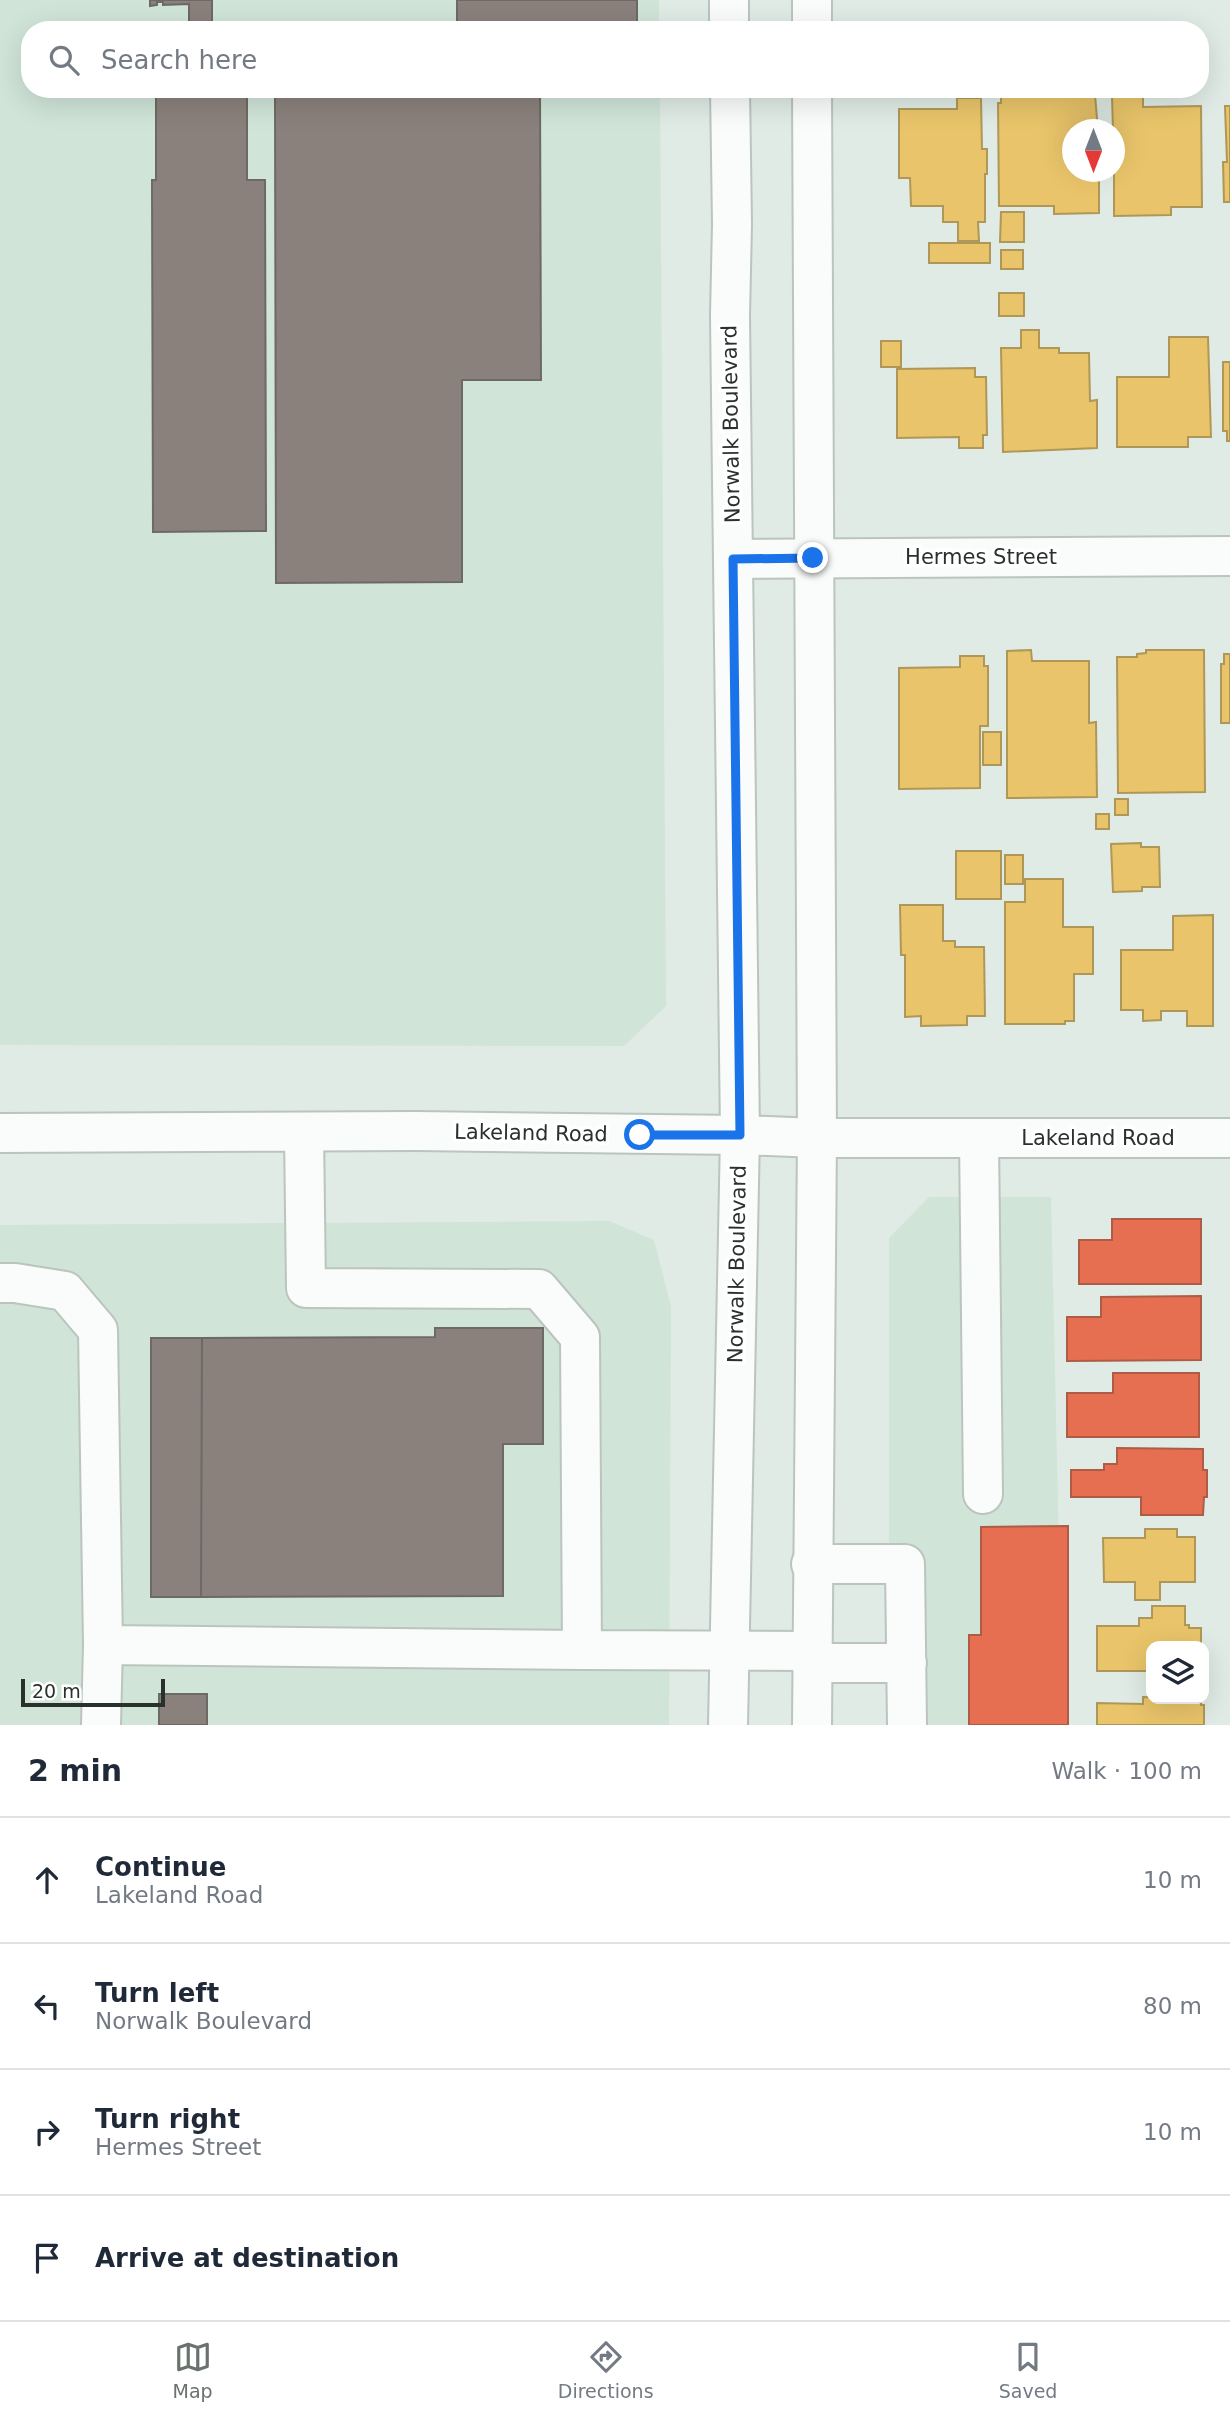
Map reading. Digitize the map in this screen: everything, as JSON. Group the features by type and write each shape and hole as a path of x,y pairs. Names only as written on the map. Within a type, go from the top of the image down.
{"main road":[{"path":"729,0 729,21"},
{"path":"812,0 812,21"},
{"name":"Norwalk Boulevard","path":"727,1725 740,1135 730,98"},
{"path":"812,98 817,1138 811,1564 812,1725"},
{"name":"Hermes Street","path":"733,559 1230,556"},
{"path":"304,1132 306,1288 539,1289 580,1337 582,1650"},
{"name":"Lakeland Road","path":"0,1133 304,1132 817,1138 1230,1138"},
{"path":"979,1138 983,1494"},
{"path":"0,1283 65,1291 98,1330 103,1645 101,1725"},
{"path":"811,1564 905,1564 907,1725"},
{"path":"103,1645 727,1651 907,1664"}],"shaded area":[{"path":"0,0 659,0 659,21 21,21 21,98 660,98 666,1006 624,1046 0,1045"},
{"path":"929,1197 1051,1197 1063,1725 889,1725 889,1238"},
{"path":"609,1221 654,1240 671,1307 669,1725 0,1725 0,1225"}],"building: Homes":[{"path":"957,98 981,98 982,149 987,149 987,174 985,222 978,222 979,241 958,241 958,222 943,222 943,206 911,206 910,178 899,178 899,109 957,109"},
{"path":"1001,98 1095,98 1097,119 1062,119 1062,182 1099,182 1099,213 1054,214 1054,206 999,206 998,103 1001,103"},
{"path":"1112,98 1143,98 1143,107 1201,106 1202,207 1171,207 1171,215 1114,216 1114,182 1125,182 1125,119 1113,119"},
{"path":"1225,106 1230,106 1230,202 1224,202 1223,162 1227,162"},
{"path":"1001,212 1024,212 1024,242 1000,242"},
{"path":"929,243 990,243 990,263 929,263"},
{"path":"1001,250 1023,250 1023,269 1001,269"},
{"path":"999,293 1024,293 1024,316 999,316"},
{"path":"1021,330 1039,330 1039,348 1059,348 1059,353 1089,353 1090,401 1097,400 1097,448 1003,452 1001,348 1021,348"},
{"path":"1169,337 1208,337 1211,437 1188,437 1188,447 1117,447 1117,377 1169,377"},
{"path":"881,341 901,341 901,367 881,367"},
{"path":"1223,362 1230,362 1230,441 1227,441 1227,431 1223,431"},
{"path":"975,368 975,377 986,377 987,435 983,435 983,448 959,448 959,437 897,438 897,369"},
{"path":"1031,650 1032,661 1089,661 1089,723 1096,722 1097,797 1007,798 1007,651"},
{"path":"1146,650 1204,650 1205,792 1118,793 1117,657 1137,657 1137,654 1146,653"},
{"path":"1224,654 1230,654 1230,723 1221,723 1221,664 1224,664"},
{"path":"960,656 984,656 984,666 988,666 988,726 980,726 980,788 899,789 899,668 960,667"},
{"path":"983,732 1001,732 1001,765 983,765"},
{"path":"1115,799 1128,799 1128,815 1115,815"},
{"path":"1096,814 1109,814 1109,829 1096,829"},
{"path":"1141,843 1141,847 1159,847 1160,887 1113,892 1111,844"},
{"path":"956,851 1001,851 1001,899 956,899"},
{"path":"1005,855 1023,855 1023,884 1005,884"},
{"path":"1025,879 1063,879 1063,927 1093,927 1093,974 1074,974 1074,1021 1065,1021 1065,1024 1005,1024 1005,902 1025,902"},
{"path":"900,905 943,905 943,941 955,941 955,947 984,947 985,1016 967,1016 967,1025 921,1026 921,1016 905,1017 905,955 901,955"},
{"path":"1213,915 1213,1026 1187,1026 1187,1011 1161,1011 1161,1020 1143,1021 1143,1010 1121,1010 1121,950 1173,950 1173,916"},
{"path":"1145,1529 1177,1529 1177,1537 1195,1537 1195,1582 1160,1582 1160,1600 1135,1600 1135,1582 1104,1582 1103,1538 1145,1538"},
{"path":"1152,1606 1185,1606 1185,1625 1189,1625 1189,1628 1201,1628 1201,1641 1146,1641 1146,1671 1097,1671 1097,1626 1139,1626 1139,1618 1152,1618"},
{"path":"1143,1697 1146,1697 1146,1704 1204,1705 1204,1725 1097,1725 1097,1703 1143,1704"}],"building: Shops":[{"path":"1112,1219 1201,1219 1201,1284 1079,1284 1079,1240 1112,1240"},
{"path":"1201,1296 1201,1360 1067,1361 1067,1317 1101,1317 1101,1297"},
{"path":"1113,1373 1199,1373 1199,1437 1067,1437 1067,1393 1113,1393"},
{"path":"1117,1448 1203,1449 1203,1470 1207,1470 1207,1497 1204,1497 1203,1515 1141,1515 1141,1497 1071,1497 1071,1470 1104,1470 1104,1464 1117,1464"},
{"path":"1068,1526 1068,1725 969,1725 969,1635 981,1635 981,1527"}],"building: Industry":[{"path":"150,0 212,0 212,21 189,21 189,4 163,5 163,2 157,2 157,5 150,6"},
{"path":"457,0 637,0 637,21 457,21"},
{"path":"156,98 247,98 247,180 265,180 266,531 153,532 152,180 156,180"},
{"path":"275,98 540,98 541,380 462,380 462,582 276,583"},
{"path":"435,1328 543,1328 543,1444 503,1444 503,1596 201,1597 202,1338 435,1337"},
{"path":"151,1338 202,1338 201,1597 151,1597"},
{"path":"159,1694 207,1694 207,1725 159,1725"}],"route":[{"path":"640,1135 740,1135 733,559 813,558"}]}
